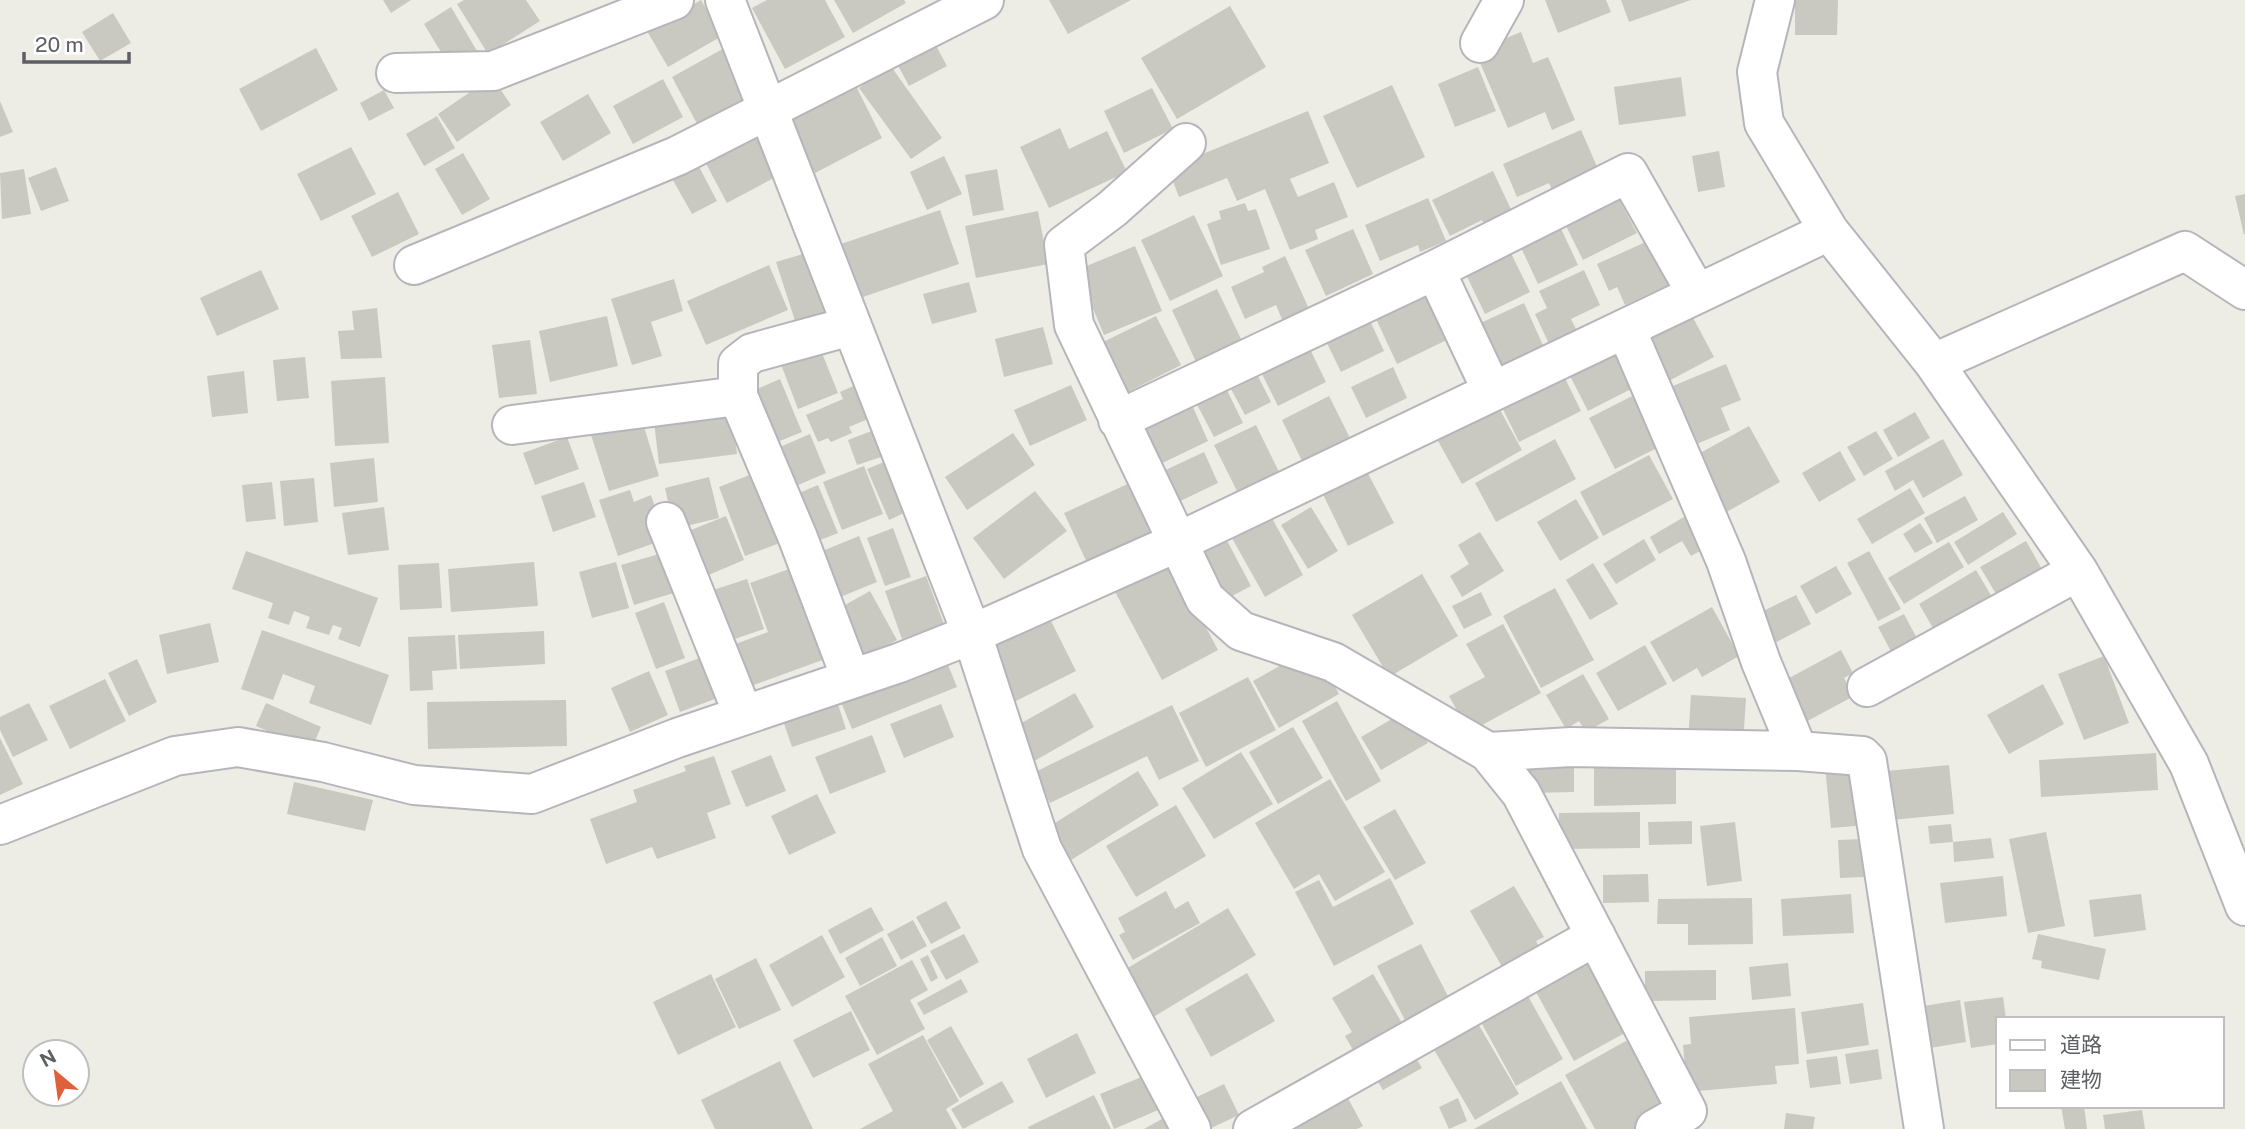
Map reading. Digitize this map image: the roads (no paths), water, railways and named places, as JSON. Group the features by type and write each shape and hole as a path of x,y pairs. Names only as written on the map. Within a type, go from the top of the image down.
{"street":[{"path":"396,73 494,71 674,0"},
{"path":"724,0 972,634 1042,849 1191,1129"},
{"path":"414,265 677,156 984,0"},
{"path":"1480,43 1504,0"},
{"path":"1775,0 1757,72 1764,123 1829,231 1934,363 2078,571 2189,764 2245,906"},
{"path":"1186,143 1112,209 1064,245 1074,325 1118,421 1205,598 1241,631 1333,662 1488,752 1521,793 1687,1111 1656,1129"},
{"path":"1118,421 1434,270 1628,173 1697,294"},
{"path":"0,825 176,756 238,747 323,762 414,785 532,794 743,714 972,634 1178,542 1829,231"},
{"path":"1934,363 2185,251 2245,290"},
{"path":"1434,270 1492,391"},
{"path":"851,326 752,353 737,364 738,396 798,538 851,678"},
{"path":"1626,329 1726,561 1761,662 1798,751"},
{"path":"512,425 738,396"},
{"path":"666,522 743,714"},
{"path":"1867,687 2078,571"},
{"path":"1488,752 1571,747 1798,751 1856,754 1867,761 1924,1129"},
{"path":"1253,1129 1596,936"}]}
